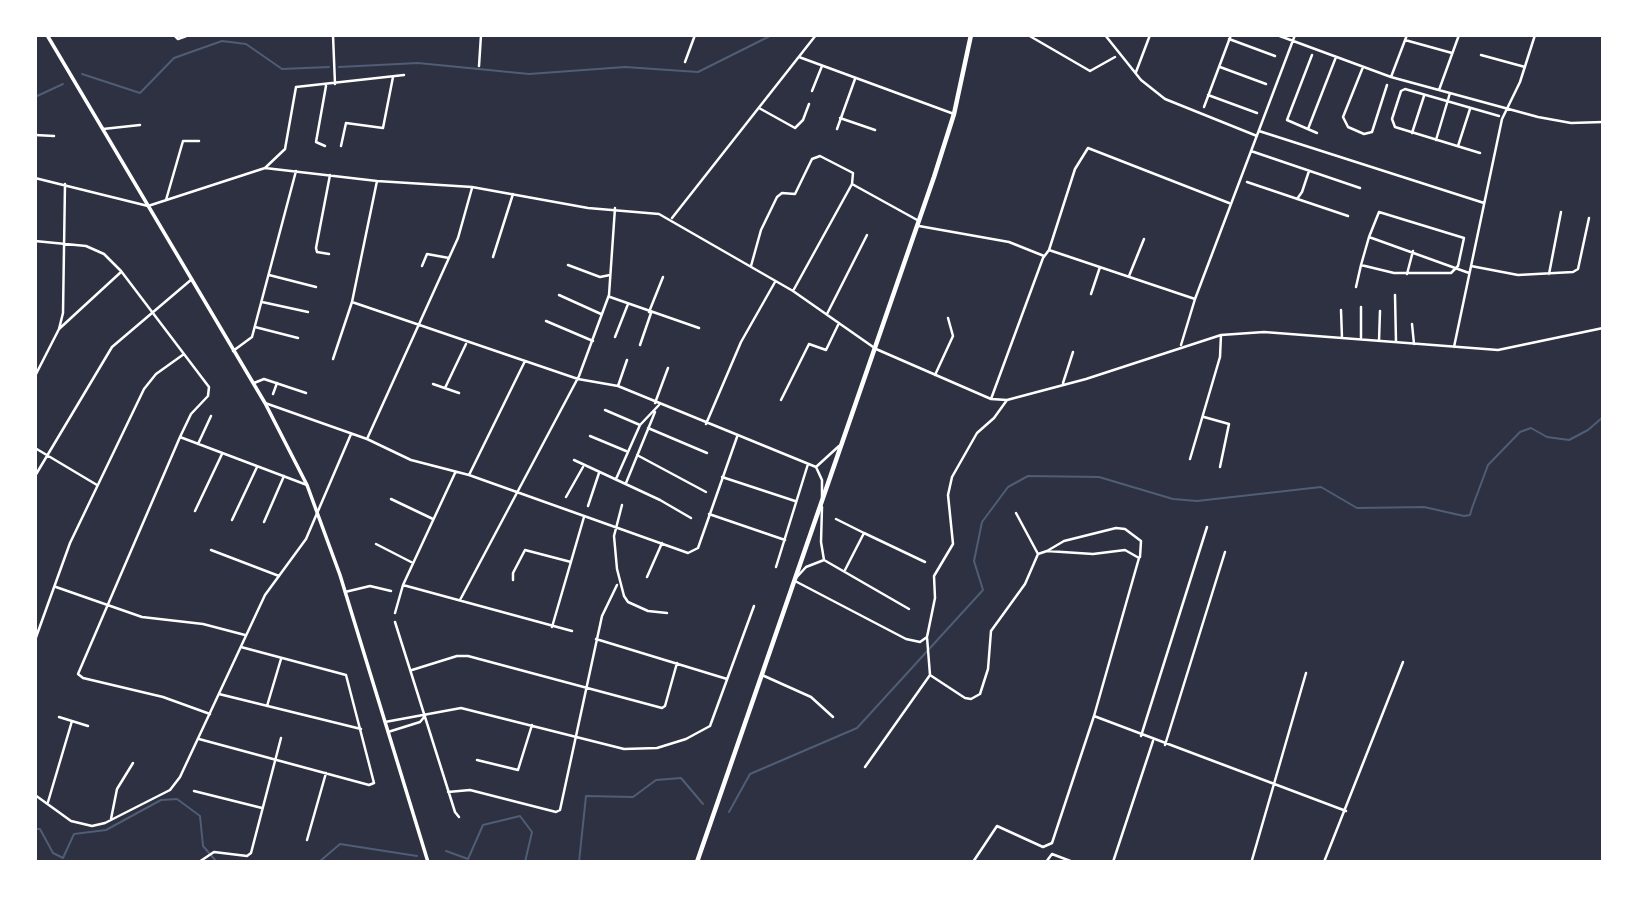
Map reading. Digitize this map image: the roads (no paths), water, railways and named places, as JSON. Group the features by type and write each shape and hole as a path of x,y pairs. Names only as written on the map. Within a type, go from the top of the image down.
{"highway":[{"path":"697,862 918,223 954,114 971,35"}],"main road":[{"path":"47,35 265,403 307,485 345,592 428,862"}],"street":[{"path":"174,35 178,39 189,35"},
{"path":"333,35 335,85"},
{"path":"479,66 481,35"},
{"path":"685,62 695,35"},
{"path":"671,218 816,35"},
{"path":"1028,35 1090,71 1115,57"},
{"path":"1105,35 1144,84 1173,104 1257,136"},
{"path":"1136,72 1150,35"},
{"path":"1277,35 1391,78 1571,123 1603,122"},
{"path":"1181,345 1195,299 1295,35"},
{"path":"1391,78 1407,35"},
{"path":"1439,90 1459,35"},
{"path":"1454,347 1506,108 1525,67 1535,35"},
{"path":"1204,107 1230,37 1275,56"},
{"path":"1405,40 1452,53"},
{"path":"1312,55 1287,120 1317,132"},
{"path":"1481,55 1525,67"},
{"path":"799,57 954,114"},
{"path":"1307,130 1336,57"},
{"path":"812,91 822,66"},
{"path":"1219,67 1266,84"},
{"path":"1363,67 1343,117 1348,127 1367,135 1372,132 1387,85"},
{"path":"265,168 285,149 294,89 303,84 326,86 404,75"},
{"path":"341,146 346,123 383,128 393,77"},
{"path":"837,129 855,79"},
{"path":"325,146 316,142 326,86"},
{"path":"1480,153 1395,127 1392,117 1403,89 1499,116"},
{"path":"1436,140 1450,93"},
{"path":"1412,133 1424,95"},
{"path":"1208,96 1257,113"},
{"path":"758,108 795,128 803,120 809,103"},
{"path":"1458,146 1470,108"},
{"path":"840,118 874,130"},
{"path":"103,129 140,125"},
{"path":"1259,131 1484,204"},
{"path":"35,135 54,136"},
{"path":"166,200 183,141 199,141"},
{"path":"991,399 1044,256 1049,250 1075,169 1088,148 1231,204"},
{"path":"1251,151 1360,188"},
{"path":"751,266 763,224 779,195 795,194 814,158 820,156 853,173 852,184 793,291"},
{"path":"35,178 148,206 265,168 377,181 472,187 588,208 615,208 671,218 793,291 876,349 991,399 1007,400 1221,335 1264,332 1454,347 1517,348 1603,328"},
{"path":"1297,199 1302,192 1308,170"},
{"path":"233,351 252,337 296,171"},
{"path":"329,254 317,252 316,248 330,174"},
{"path":"333,359 352,302 377,181"},
{"path":"1247,182 1348,216"},
{"path":"60,329 65,184"},
{"path":"852,184 918,223 999,240 1044,256"},
{"path":"367,439 449,258 472,187"},
{"path":"493,257 513,194"},
{"path":"460,600 578,379 608,296 615,208"},
{"path":"1356,287 1361,265 1368,237 1379,212 1463,237 1458,266 1451,272 1407,274 1361,265"},
{"path":"1549,274 1561,212"},
{"path":"1471,266 1518,275 1570,273 1578,269 1589,218"},
{"path":"827,314 867,235"},
{"path":"1368,237 1458,266 1469,273"},
{"path":"1129,276 1144,239"},
{"path":"35,240 65,242 96,250 121,271 211,392 191,415 180,437 79,668 80,677 163,696 210,713"},
{"path":"1049,250 1195,299"},
{"path":"1407,274 1413,251"},
{"path":"422,266 427,254 449,258"},
{"path":"568,265 600,277 610,275"},
{"path":"1091,294 1101,267"},
{"path":"35,376 60,329 121,271"},
{"path":"269,275 316,287"},
{"path":"639,345 663,276"},
{"path":"35,477 112,347 192,279"},
{"path":"706,424 741,342 775,281"},
{"path":"559,295 602,315"},
{"path":"1395,295 1396,342"},
{"path":"608,296 650,313 678,319 699,328"},
{"path":"262,302 307,312"},
{"path":"352,302 578,379 618,386 737,437 816,467 822,480 821,542 824,559"},
{"path":"615,337 628,304"},
{"path":"1361,339 1362,307"},
{"path":"1341,310 1342,338"},
{"path":"1379,341 1380,311"},
{"path":"935,375 953,336 948,318"},
{"path":"545,321 593,341"},
{"path":"781,400 809,344 826,350 839,323"},
{"path":"1412,324 1413,344"},
{"path":"255,327 298,338"},
{"path":"1190,459 1220,357 1221,335"},
{"path":"445,388 467,343"},
{"path":"1063,383 1073,352"},
{"path":"35,640 97,485 144,389 156,374 184,354"},
{"path":"618,386 627,360"},
{"path":"469,475 525,361"},
{"path":"626,483 655,410 668,368"},
{"path":"253,383 261,379 306,393"},
{"path":"273,394 277,383"},
{"path":"433,384 459,393"},
{"path":"865,766 930,675 927,637 935,598 934,576 953,544 948,495 951,477 977,433 1007,400"},
{"path":"265,403 367,439 411,460 469,475 688,552 698,548 737,437"},
{"path":"605,410 640,425"},
{"path":"616,479 626,451 640,425 655,410"},
{"path":"198,444 211,416"},
{"path":"1202,417 1229,424 1220,467"},
{"path":"648,428 707,453"},
{"path":"35,795 79,824 92,826 170,790 198,738 265,595 306,539 352,434"},
{"path":"590,436 626,451"},
{"path":"180,437 307,485"},
{"path":"816,467 828,459 845,438"},
{"path":"35,448 97,485"},
{"path":"195,511 222,454"},
{"path":"637,455 706,492"},
{"path":"574,460 626,483 691,518"},
{"path":"776,567 808,464"},
{"path":"566,497 583,466"},
{"path":"232,520 257,467"},
{"path":"395,613 403,585 455,473"},
{"path":"589,506 599,473"},
{"path":"264,522 284,476"},
{"path":"722,477 797,501"},
{"path":"391,499 433,519"},
{"path":"622,505 614,528 617,569 625,600 648,611 667,613"},
{"path":"1016,513 1038,554"},
{"path":"709,514 785,540"},
{"path":"552,627 584,517"},
{"path":"836,519 925,562"},
{"path":"1141,736 1207,527"},
{"path":"930,675 965,698 975,698 984,687 990,635 1025,584 1038,554 1064,541 1115,528 1125,528 1141,541 1143,549 1094,716 1052,843 1043,847 997,825 973,862"},
{"path":"845,571 864,533"},
{"path":"648,577 662,543"},
{"path":"376,544 413,563"},
{"path":"211,550 279,576"},
{"path":"513,580 513,573 525,550 571,562"},
{"path":"1047,551 1093,554 1125,550 1139,558"},
{"path":"1165,745 1225,552"},
{"path":"824,559 806,567 796,579 906,639 920,642 927,637"},
{"path":"824,559 909,609"},
{"path":"403,585 572,631"},
{"path":"448,792 470,790 556,812 561,808 578,737 596,639 602,616 617,585"},
{"path":"345,592 370,586 391,591"},
{"path":"55,587 106,607 142,617 203,624 245,635"},
{"path":"384,722 461,708 624,749 642,750 695,735 710,726 754,606"},
{"path":"395,622 448,792 459,817"},
{"path":"596,639 727,679"},
{"path":"198,738 369,785 375,781 346,675 241,647"},
{"path":"412,670 457,656 468,656 664,708 677,663"},
{"path":"267,706 282,658"},
{"path":"1324,862 1403,662"},
{"path":"1252,860 1306,673"},
{"path":"762,675 811,696 833,718"},
{"path":"219,694 361,729"},
{"path":"387,732 420,722 425,716"},
{"path":"1094,716 1153,741 1275,783 1346,811"},
{"path":"60,717 88,726"},
{"path":"48,802 72,721"},
{"path":"477,760 518,770 532,725"},
{"path":"199,862 214,852 249,855 281,738"},
{"path":"1113,862 1153,741"},
{"path":"111,819 117,789 133,763"},
{"path":"307,840 326,773"},
{"path":"194,790 262,808"},
{"path":"1046,862 1050,855 1073,862"}],"waterway":[{"path":"339,67 418,63 529,74 625,67 698,72 772,35"},
{"path":"82,74 140,93 174,58 222,41 246,44 282,69 329,67"},
{"path":"35,97 63,84"},
{"path":"729,812 750,774 857,728 983,590 974,561 982,522 1008,487 1028,476 1099,477 1173,499 1197,501 1321,487 1357,508 1424,507 1464,516 1470,515 1488,465 1520,432 1531,428 1547,437 1569,440 1588,430 1603,417"},
{"path":"579,862 586,796 633,797 656,780 681,778 703,804"},
{"path":"35,829 40,829 53,853 63,858 74,834 106,830 161,800 177,799 200,816 203,846 216,861 224,862"},
{"path":"446,851 468,859 483,825 520,816 532,832 525,862"},
{"path":"319,862 340,844 417,856"}]}
